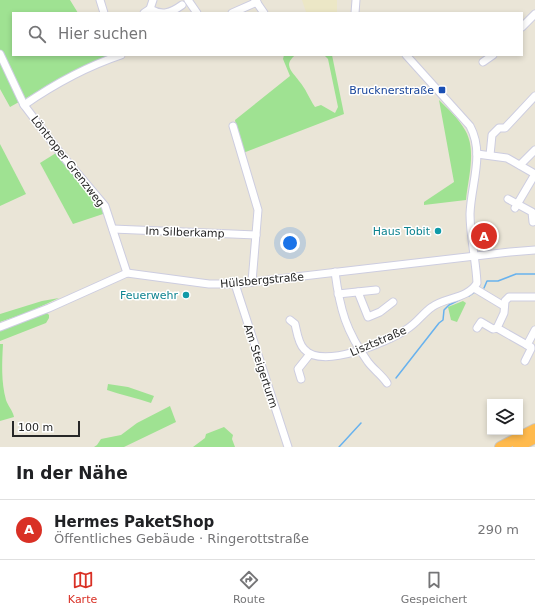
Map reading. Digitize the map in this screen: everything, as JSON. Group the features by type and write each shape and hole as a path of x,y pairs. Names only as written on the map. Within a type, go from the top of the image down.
{"highway":[{"path":"500,447 535,429"},
{"path":"518,447 535,438"}],"street":[{"path":"100,0 104,12"},
{"path":"153,0 147,11 172,12 182,5"},
{"path":"188,0 196,12"},
{"path":"355,12 356,0"},
{"path":"234,12 256,1 263,12"},
{"path":"523,26 535,14"},
{"name":"Löntroper Grenzweg","path":"0,54 24,105 61,154 105,206 127,273"},
{"path":"24,105 39,94 87,69 119,56"},
{"path":"407,56 470,126 474,135 477,154 470,213 475,257 476,283 474,288 504,306"},
{"path":"483,62 492,56"},
{"path":"490,155 492,135 499,128 504,128 535,96"},
{"path":"233,126 258,210 252,282"},
{"path":"520,165 535,150"},
{"path":"477,154 507,158 535,174 516,206"},
{"path":"508,199 516,206 532,212 533,222"},
{"name":"Im Silberkamp","path":"113,229 256,235"},
{"name":"Hülsbergstraße","path":"127,273 209,284 235,284 535,250"},
{"path":"335,272 338,294 345,323 360,350 387,383"},
{"path":"0,327 49,308 127,273"},
{"name":"Am Steigerturm","path":"235,284 288,447"},
{"name":"Lisztstraße","path":"310,354 320,357 329,357 360,350 408,329 432,307 474,288"},
{"path":"338,294 376,290"},
{"path":"358,292 368,317 380,312 393,302"},
{"path":"496,328 504,313 505,301 509,297 535,297"},
{"path":"290,320 295,324 300,343 304,350 310,354 298,369 301,379"},
{"path":"480,323 493,329 496,328 531,347 525,361"},
{"path":"527,345 535,330"}],"shaded area":[{"path":"302,0 337,0 337,12 306,12"}],"green space":[{"path":"0,0 70,0 77,12 12,12 12,56 108,56 109,58 44,88 10,107 0,89"},
{"path":"284,56 294,56 289,65 315,107 321,105 335,113 338,107 328,59 325,56 332,56 344,114 243,153 239,142 235,120 290,76 283,59"},
{"path":"439,100 460,122 469,138 471,165 466,200 424,205 424,202 454,182"},
{"path":"0,144 26,194 0,206"},
{"path":"56,153 106,213 73,224 40,163"},
{"path":"59,298 29,312 0,322 0,314 42,301"},
{"path":"463,301 466,303 457,322 451,320 448,307"},
{"path":"47,313 49,318 46,323 0,341 0,331"},
{"path":"0,344 3,344 2,372 4,393 14,417 0,421"},
{"path":"108,384 128,387 154,396 151,403 107,390"},
{"path":"170,406 176,422 124,447 94,447 101,439 121,435 137,423"},
{"path":"224,427 233,435 232,439 235,447 193,447 205,438 206,434"}],"waterway":[{"path":"484,288 487,281 498,281 516,274 535,274"},
{"path":"469,296 475,292"},
{"path":"396,378 439,323 443,320 444,310 449,305 463,298"},
{"path":"339,447 361,423"}],"place":[{"name":"Brucknerstraße","path":"442,90"},
{"name":"Haus Tobit","path":"438,231"},
{"name":"Hermes PaketShop","path":"484,236"},
{"name":"Feuerwehr","path":"186,295"}]}
